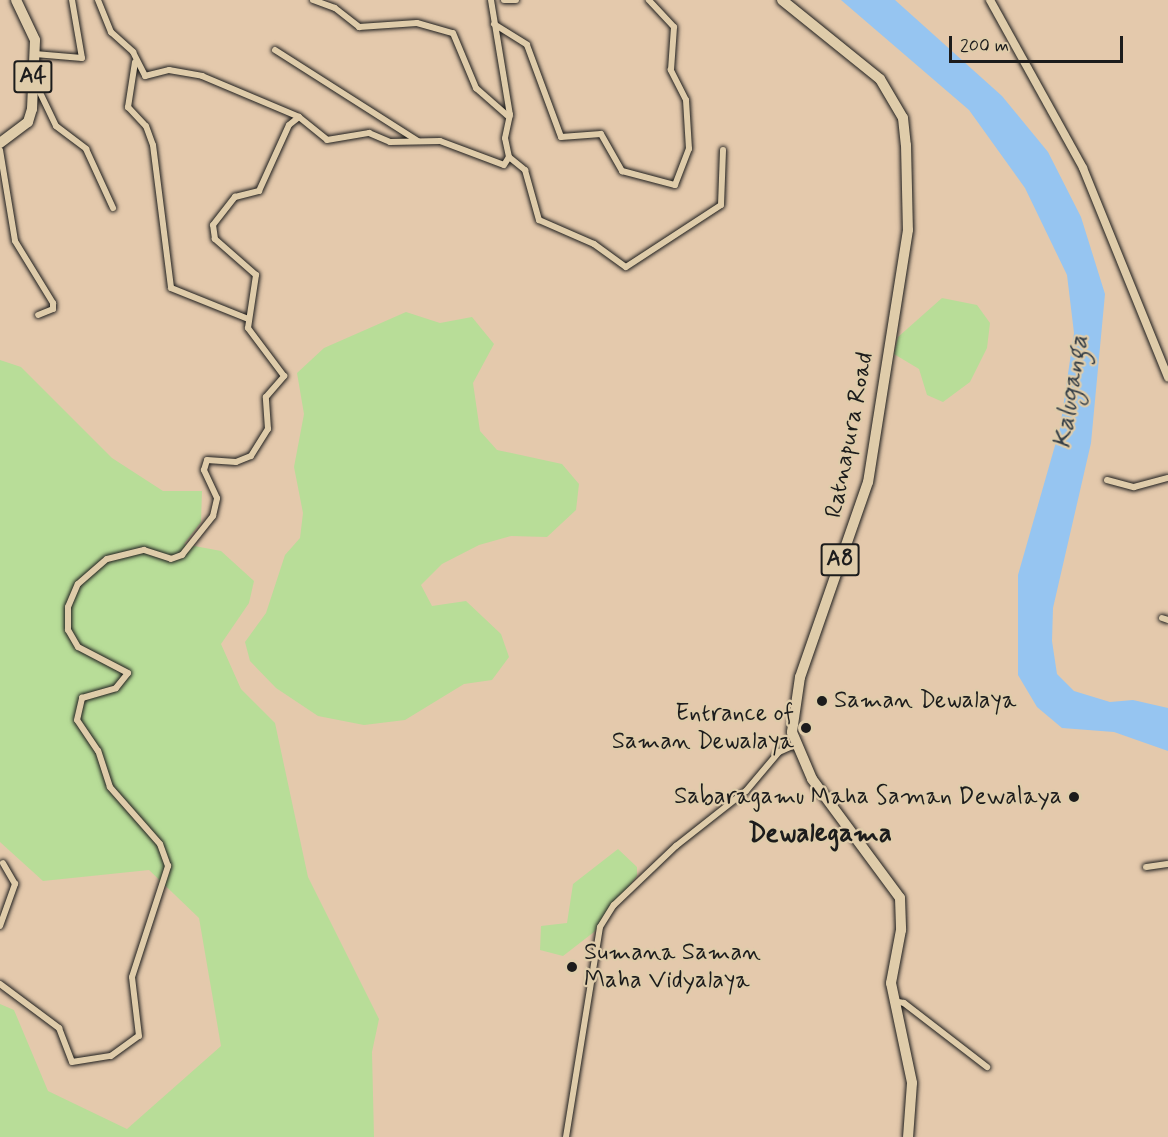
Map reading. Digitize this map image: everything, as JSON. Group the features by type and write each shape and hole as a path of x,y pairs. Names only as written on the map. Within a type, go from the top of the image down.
{"highway":[{"name":"A4","path":"0,143 28,122 35,40 16,0"},
{"name":"Ratnapura Road","path":"782,0 880,79 903,118 906,145 908,230 868,482 800,677 793,709 795,745 812,779 900,898 892,1000 912,1083 908,1137"}],"street":[{"path":"35,54 82,58 72,0"},
{"path":"98,0 111,33 133,52 135,62 128,107 146,126 153,145 171,288 248,319"},
{"path":"314,0 336,8 359,27 417,23 453,33 476,88 509,117"},
{"path":"491,0 509,117 505,138 509,157 525,171 539,220 594,244 626,267 721,205 723,150"},
{"path":"504,0 516,0"},
{"path":"494,24 527,45 561,137 601,134 622,171 675,185 689,149 686,100 671,70 674,27 649,0"},
{"path":"990,0 1083,168 1168,377"},
{"path":"274,50 418,141"},
{"path":"135,62 145,76 169,70 202,76 299,117 327,140 369,133 390,142 418,141 449,144 495,166 509,157"},
{"path":"33,77 56,126 86,149 113,208"},
{"path":"0,984 59,1028 72,1062 111,1056 139,1036 132,977 168,866 160,844 110,787 99,751 77,720 82,698 116,688 127,670 78,647 70,637 68,607 78,584 107,559 144,550 171,559 182,555 205,532 217,498 204,470 207,460 236,462 251,456 268,429 266,397 284,376 252,335 248,319 256,276 215,239 213,225 235,197 259,191 289,125 299,117"},
{"path":"0,150 15,241 53,303 53,309 38,315"},
{"path":"1107,480 1134,487 1168,478"},
{"path":"566,1137 600,927 614,905 669,854 746,791 779,752 795,745"},
{"path":"0,926 15,884 3,863"},
{"path":"1146,867 1168,864"},
{"path":"892,1000 904,1003 987,1067"}],"green space":[{"path":"942,298 977,305 990,323 987,348 970,382 943,402 927,395 919,369 894,354 898,337"},
{"path":"406,312 440,323 472,317 494,344 473,383 480,431 497,450 562,464 579,484 576,510 547,537 511,536 479,545 442,564 421,585 432,606 466,601 501,634 509,657 492,680 464,684 405,720 364,725 318,716 276,688 250,661 245,642 266,613 285,555 300,538 303,513 294,467 304,414 297,373 324,348"},
{"path":"0,360 21,367 112,458 163,491 202,491 201,522 184,544 221,551 254,581 249,603 221,644 241,689 275,723 308,877 379,1019 372,1052 374,1137 0,1137 0,1004 14,1010 48,1091 127,1129 221,1046 199,918 149,870 43,881 0,842"},
{"path":"618,849 637,867 637,876 594,932 563,956 540,950 541,926 567,923 573,884"}],"water":[{"name":"Kaluganga","path":"841,0 895,0 1002,96 1048,152 1081,217 1105,294 1091,443 1053,608 1052,641 1057,674 1074,691 1110,702 1133,700 1168,708 1168,751 1114,732 1062,728 1037,707 1018,675 1018,575 1060,428 1074,333 1067,275 1025,188 969,110"}],"place":[{"name":"Saman Dewalaya","path":"822,701"},
{"name":"Entrance of Saman Dewalaya","path":"806,728"},
{"name":"Sabaragamu Maha Saman Dewalaya","path":"1074,797"},
{"name":"Sumana Saman Maha Vidyalaya","path":"572,967"}],"district":[{"name":"Dewalegama","path":"820,834"}]}
